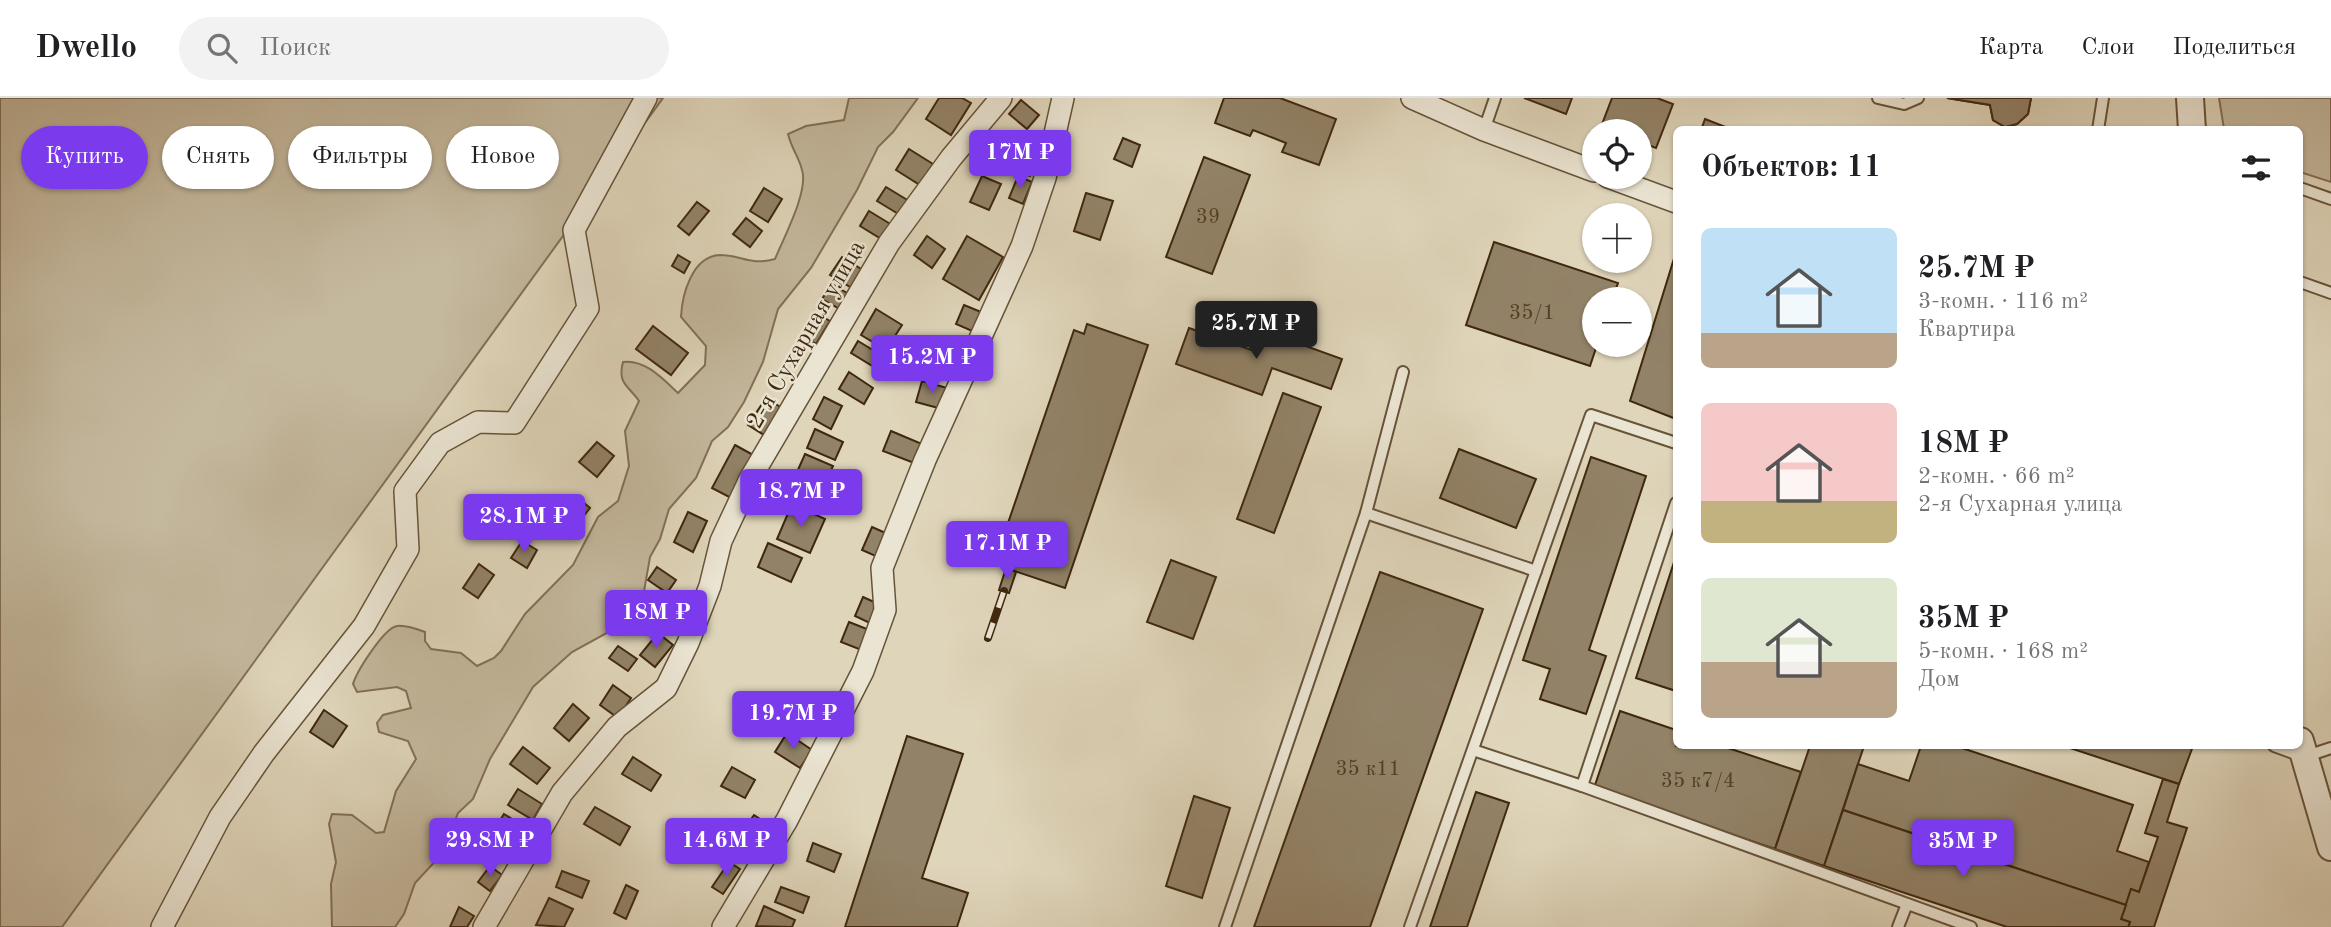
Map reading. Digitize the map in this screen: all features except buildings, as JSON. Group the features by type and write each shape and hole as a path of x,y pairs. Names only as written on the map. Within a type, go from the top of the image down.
{"street":[{"path":"162,927 220,817 264,753 364,626 408,550 405,491 440,443 478,422 514,424 564,341 588,308 574,230 646,98"},
{"name":"2-я Сухарная улица","path":"484,927 562,793 617,727 666,688 688,643 709,586 721,541 750,479 889,243 951,158 1001,98"},
{"path":"723,927 787,820 863,671 885,610 882,568 925,460 1022,246 1045,178 1063,98"},
{"path":"1412,98 1484,130 1582,167"},
{"path":"2190,98 2192,126"},
{"path":"1641,189 1673,201"},
{"path":"2302,749 2331,847"}],"lane":[{"path":"1484,130 1495,98"},
{"path":"1878,98 1903,104 1918,98"},
{"path":"2099,126 2103,98"},
{"path":"2303,189 2331,199"},
{"path":"2303,283 2331,293"},
{"path":"1225,927 1366,513 1403,372"},
{"path":"1410,927 1591,415 1673,442"},
{"path":"1582,786 1673,512"},
{"path":"1366,513 1536,571"},
{"path":"2303,749 2331,748"},
{"path":"1473,750 1582,786 1971,927"},
{"path":"1898,927 1907,904"}],"shaded area":[{"path":"0,98 663,98 62,927 0,927"},
{"path":"849,98 918,98 893,132 878,147 857,190 811,268 778,309 763,362 744,402 728,427 712,441 696,478 669,509 660,539 650,557 643,597 634,618 572,652 533,687 490,759 473,799 458,813 442,854 415,883 404,914 395,927 332,927 331,884 336,862 329,824 332,814 352,815 376,833 384,832 396,791 416,759 408,741 379,732 377,723 383,715 411,708 406,691 397,687 357,692 353,684 365,660 385,634 397,626 425,632 425,641 431,649 461,653 477,666 494,658 501,651 525,614 573,565 598,517 618,501 629,466 625,431 639,401 623,380 623,362 646,367 678,393 705,365 706,346 681,317 690,278 702,262 710,257 727,255 752,261 775,259 802,190 801,165 788,134 806,126 844,120"},
{"path":"2219,98 2331,98 2331,182 2303,173 2303,126 2224,126"}],"railway":[{"path":"988,638 1004,591"}]}
